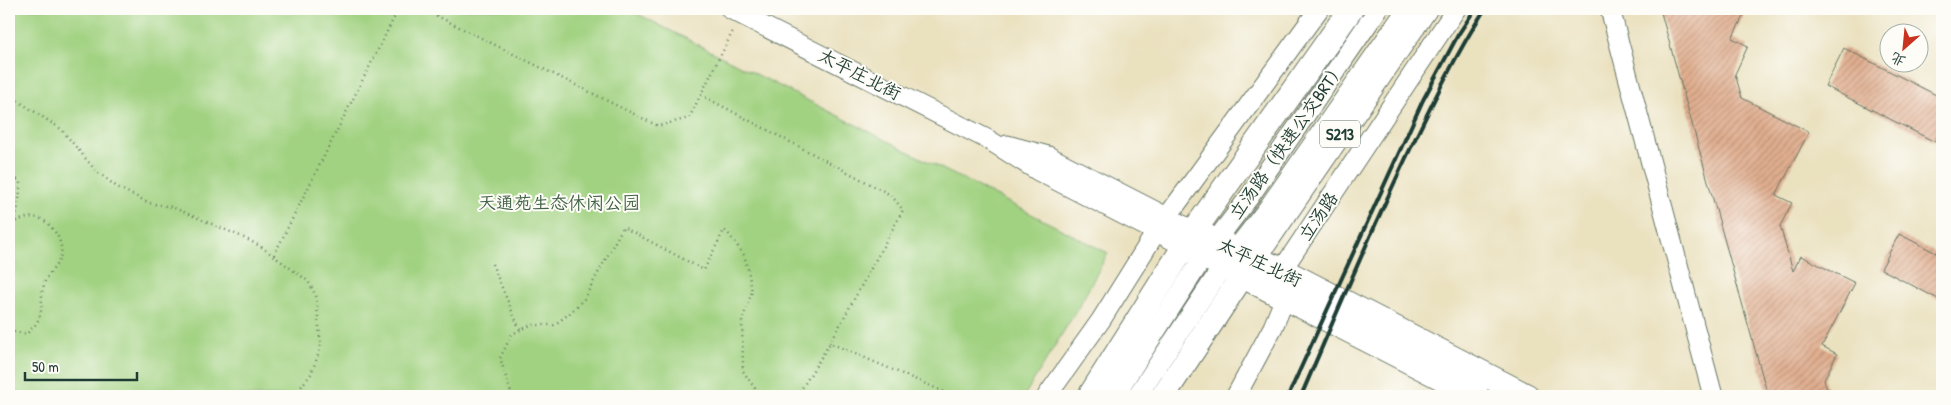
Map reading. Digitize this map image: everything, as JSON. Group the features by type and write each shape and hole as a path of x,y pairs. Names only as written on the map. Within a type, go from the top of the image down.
{"main road":[{"name":"立汤路","path":"1163,396 1219,253 1312,67 1351,9"},
{"name":"立汤路","path":"1090,396 1219,253 1425,9"},
{"name":"太平庄北街","path":"1219,253 1282,270 1527,396"},
{"name":"太平庄北街","path":"1219,253 1285,298 1477,396"}],"street":[{"path":"1047,396 1100,320 1161,224 1319,9"},
{"name":"立汤路","path":"1312,67 1331,9"},
{"name":"立汤路（快速公交BRT）","path":"1137,396 1250,196 1378,9"},
{"name":"立汤路（快速公交BRT）","path":"1114,396 1219,253 1268,208 1407,9"},
{"name":"立汤路","path":"1282,270 1456,9"},
{"path":"1610,9 1713,396"},
{"name":"太平庄北街","path":"743,12 989,140 1048,156 1161,224 1219,253"},
{"path":"1236,396 1273,327 1285,298 1282,270"}],"path":[{"path":"273,256 396,14 416,9"},
{"path":"423,9 658,126 689,118 743,12"},
{"path":"9,95 61,129 96,171 117,187 149,203 172,207 196,216 260,246 308,281 316,296 321,346 311,374 294,396"},
{"path":"701,95 891,195 904,210 830,343 797,396"},
{"path":"9,173 20,182 20,202 9,234"},
{"path":"9,332 27,334 37,322 41,310 40,297 45,281 62,254 60,241 51,228 41,219 27,218 14,222"},
{"path":"512,396 500,358 512,334 531,325 554,325 570,313 584,299 623,227 704,270 724,230 744,254 752,292 742,320 744,371 760,396"},
{"path":"492,264 520,330"},
{"path":"830,343 954,396"}],"green space":[{"name":"天通苑生态休闲公园","path":"9,9 628,9 1108,253 1078,308 1024,396 9,396"}],"building":[{"path":"1660,9 1747,9 1732,38 1748,46 1735,74 1742,98 1809,132 1776,195 1792,203 1780,226 1793,271 1801,256 1855,283 1822,346 1837,354 1824,380 1829,396 1768,396"},
{"path":"1844,48 1878,65 1878,72 1891,72 1942,98 1942,128 1935,142 1825,86"},
{"path":"1899,234 1942,256 1942,301 1881,269"}],"railway":[{"path":"1288,396 1423,100 1458,35 1475,9"},
{"path":"1301,396 1405,160 1453,64 1485,9"}]}
